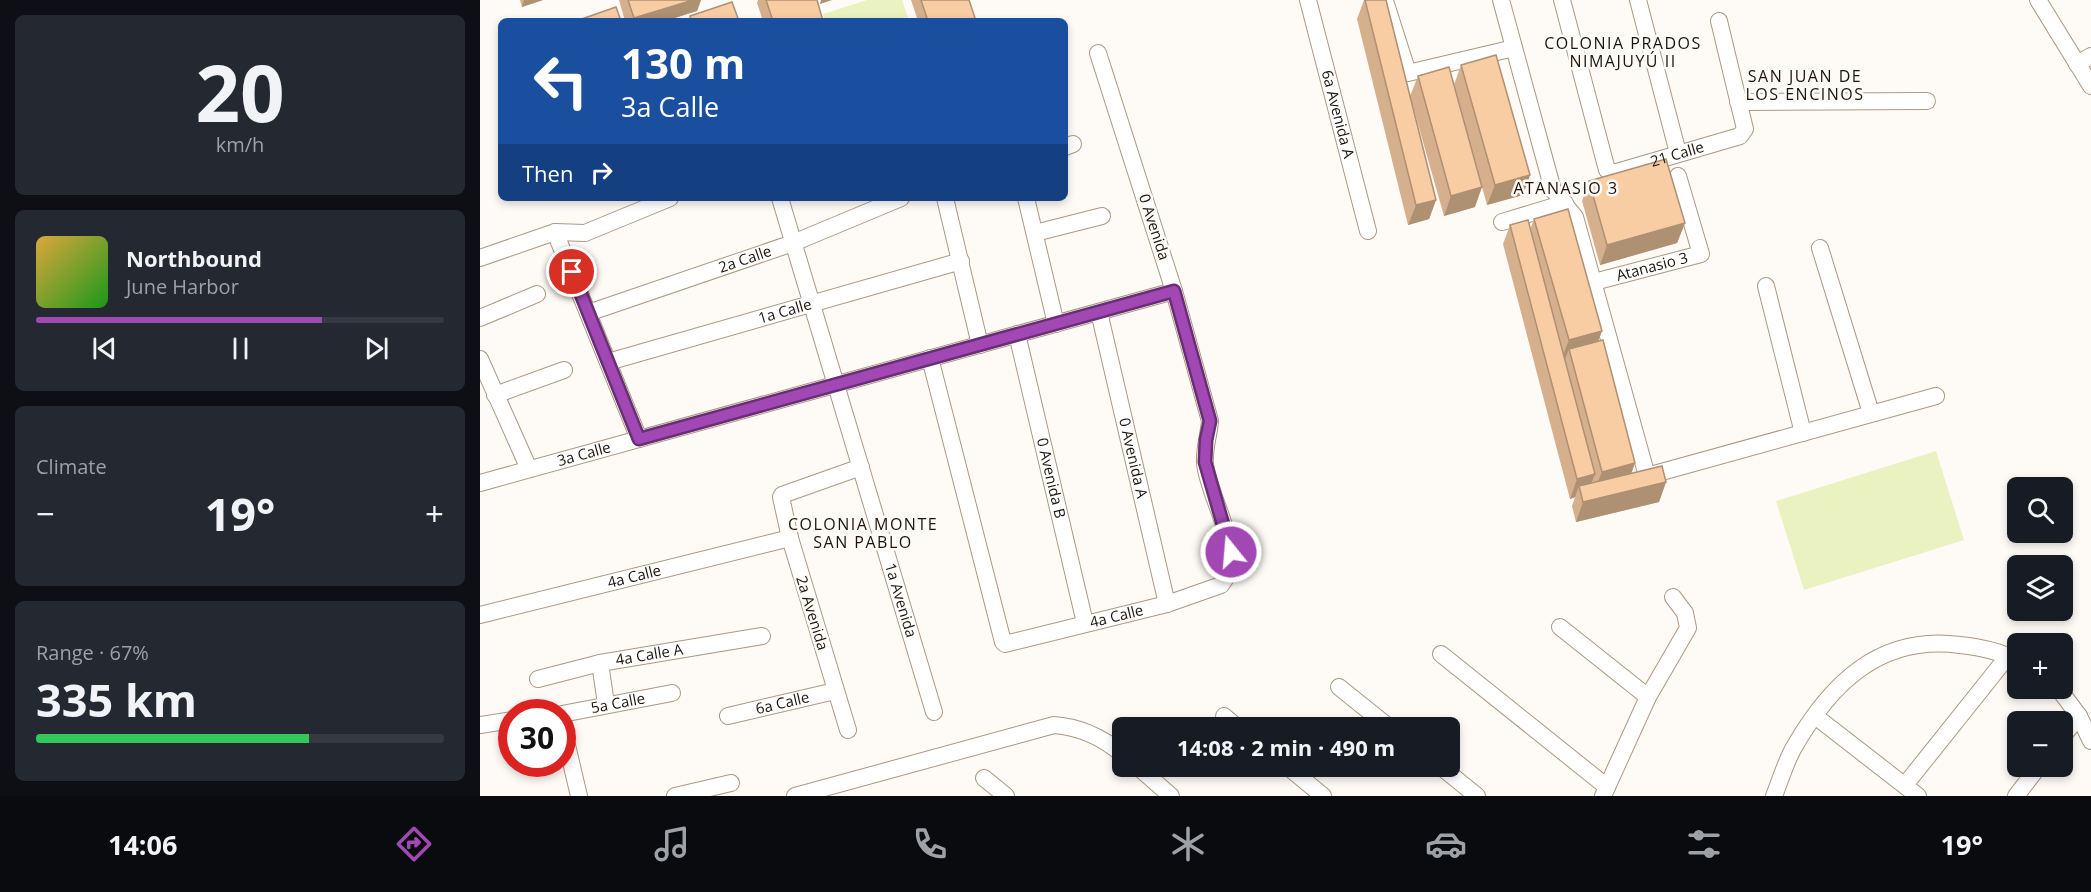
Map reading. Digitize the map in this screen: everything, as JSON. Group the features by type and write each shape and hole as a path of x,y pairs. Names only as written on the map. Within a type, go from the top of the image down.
{"street":[{"name":"6a Avenida A","path":"1308,0 1368,231"},
{"path":"1385,0 1407,73 1514,48"},
{"path":"1501,0 1553,190 1575,217 1647,476 1936,396"},
{"name":"21 Calle","path":"1562,0 1607,170 1617,172 1740,136 1745,129 1738,102"},
{"path":"1638,0 1678,153"},
{"path":"2042,1 2084,60 2091,86"},
{"path":"1719,21 1738,102 1927,101"},
{"name":"0 Avenida","path":"1098,53 1174,291 1210,421 1205,462 1231,552 1226,578"},
{"name":"Atanasio 3","path":"1594,282 1701,254 1678,176"},
{"path":"480,258 555,232 585,233 663,201"},
{"path":"781,201 836,384"},
{"name":"2a Calle","path":"588,313 793,243 894,201"},
{"path":"946,201 981,345"},
{"path":"1027,201 1056,324"},
{"path":"1502,222 1565,203"},
{"path":"1035,233 1102,216"},
{"path":"555,232 639,439"},
{"path":"1820,248 1871,413"},
{"name":"1a Calle","path":"608,362 961,261"},
{"path":"1766,286 1803,433"},
{"name":"3a Calle","path":"480,483 1174,291"},
{"path":"480,318 537,294"},
{"name":"0 Avenida A","path":"1099,312 1167,604"},
{"name":"0 Avenida B","path":"1017,334 1084,623"},
{"name":"4a Calle","path":"930,358 1005,644 1167,604 1221,585 1226,578"},
{"path":"480,359 529,469"},
{"path":"495,395 564,370"},
{"name":"1a Avenida","path":"836,384 934,712"},
{"name":"2a Avenida","path":"848,730 790,538 781,500 782,495 861,467"},
{"name":"4a Calle","path":"480,615 790,538"},
{"path":"1441,654 1605,791 1648,697 1688,628 1685,613 1673,597"},
{"path":"1560,627 1648,697"},
{"name":"4a Calle A","path":"538,679 600,663 762,636"},
{"path":"1773,796 1793,750 1815,716 1850,675 1865,664 1904,649 1943,642 1979,647 2007,656"},
{"path":"600,663 606,704"},
{"path":"1905,785 2007,665"},
{"path":"1339,687 1376,717"},
{"name":"6a Calle","path":"728,716 835,691"},
{"name":"5a Calle","path":"576,711 672,693"},
{"path":"2066,699 2079,716 2091,741"},
{"path":"1815,716 1918,796"},
{"path":"2073,723 2079,716"},
{"path":"480,724 498,722"},
{"path":"795,796 1054,725 1082,730 1112,745"},
{"path":"575,777 579,796"},
{"path":"1149,777 1171,796"},
{"path":"1300,777 1323,796"},
{"path":"1454,777 1477,796"},
{"path":"2016,796 2031,777"},
{"path":"984,778 1006,796"},
{"path":"675,796 731,783"}],"green space":[{"path":"867,0 902,0 908,18 824,18 823,14"},
{"path":"1936,451 1964,540 1804,590 1776,501"}],"building":[{"path":"628,0 693,0 634,18"},
{"path":"766,0 817,0 822,18 772,18"},
{"path":"921,0 969,0 975,18 927,18"},
{"path":"1365,0 1386,0 1436,200 1416,205"},
{"path":"732,2 738,18 690,18 690,16"},
{"path":"616,7 620,18 585,18"},
{"path":"1496,55 1530,175 1495,185 1461,65"},
{"path":"1449,67 1482,187 1451,196 1418,76"},
{"path":"1666,159 1685,223 1607,245 1589,181"},
{"path":"1568,209 1602,331 1569,340 1534,219"},
{"path":"1528,220 1595,474 1577,479 1510,225"},
{"path":"1603,340 1635,463 1602,472 1569,349"},
{"path":"1662,466 1666,482 1583,502 1579,486"}],"district":[{"name":"COLONIA PRADOS NIMAJUYÚ II","path":"1623,52"},
{"name":"SAN JUAN DE LOS ENCINOS","path":"1805,85"},
{"name":"ATANASIO 3","path":"1566,188"},
{"name":"COLONIA MONTE SAN PABLO","path":"863,533"}],"route":[{"path":"572,272 639,439 1174,291 1210,421 1205,462 1231,552"}]}
